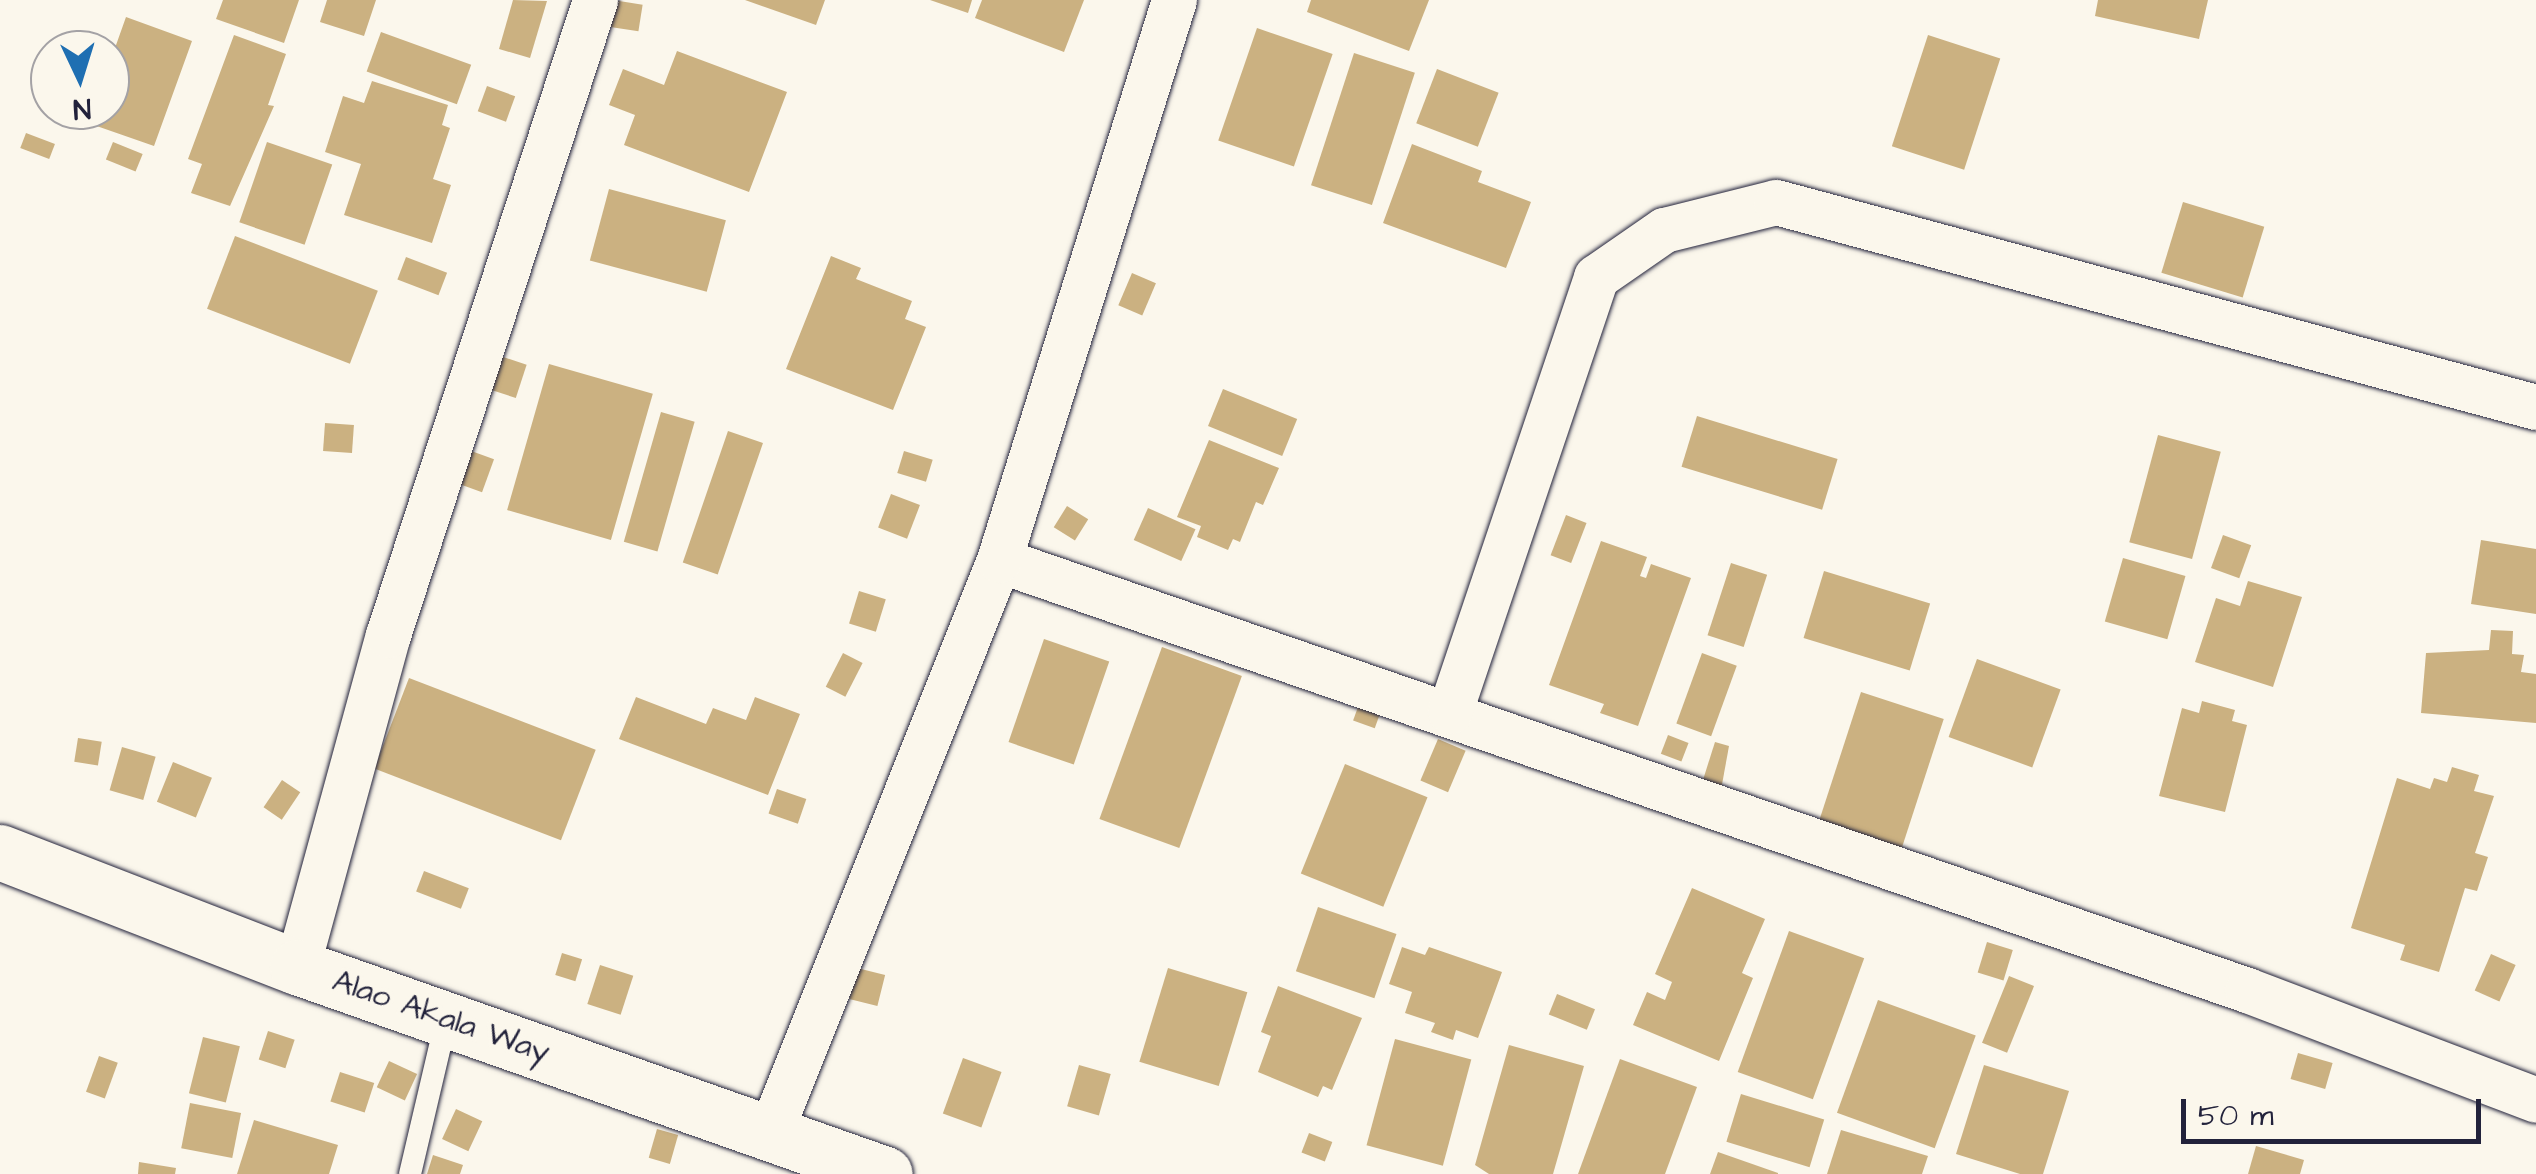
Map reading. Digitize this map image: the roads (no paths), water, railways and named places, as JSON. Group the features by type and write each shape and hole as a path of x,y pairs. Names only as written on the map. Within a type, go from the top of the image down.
{"street":[{"path":"297,966 388,635 595,0"},
{"path":"770,1133 999,560 1174,0"},
{"path":"1450,711 1596,277 1664,230 1776,202 2536,407"},
{"path":"999,560 1450,711 2534,1091"},
{"name":"Alao Akala Way","path":"0,852 297,966 885,1174"}],"lane":[{"path":"410,1174 446,1020"}]}
